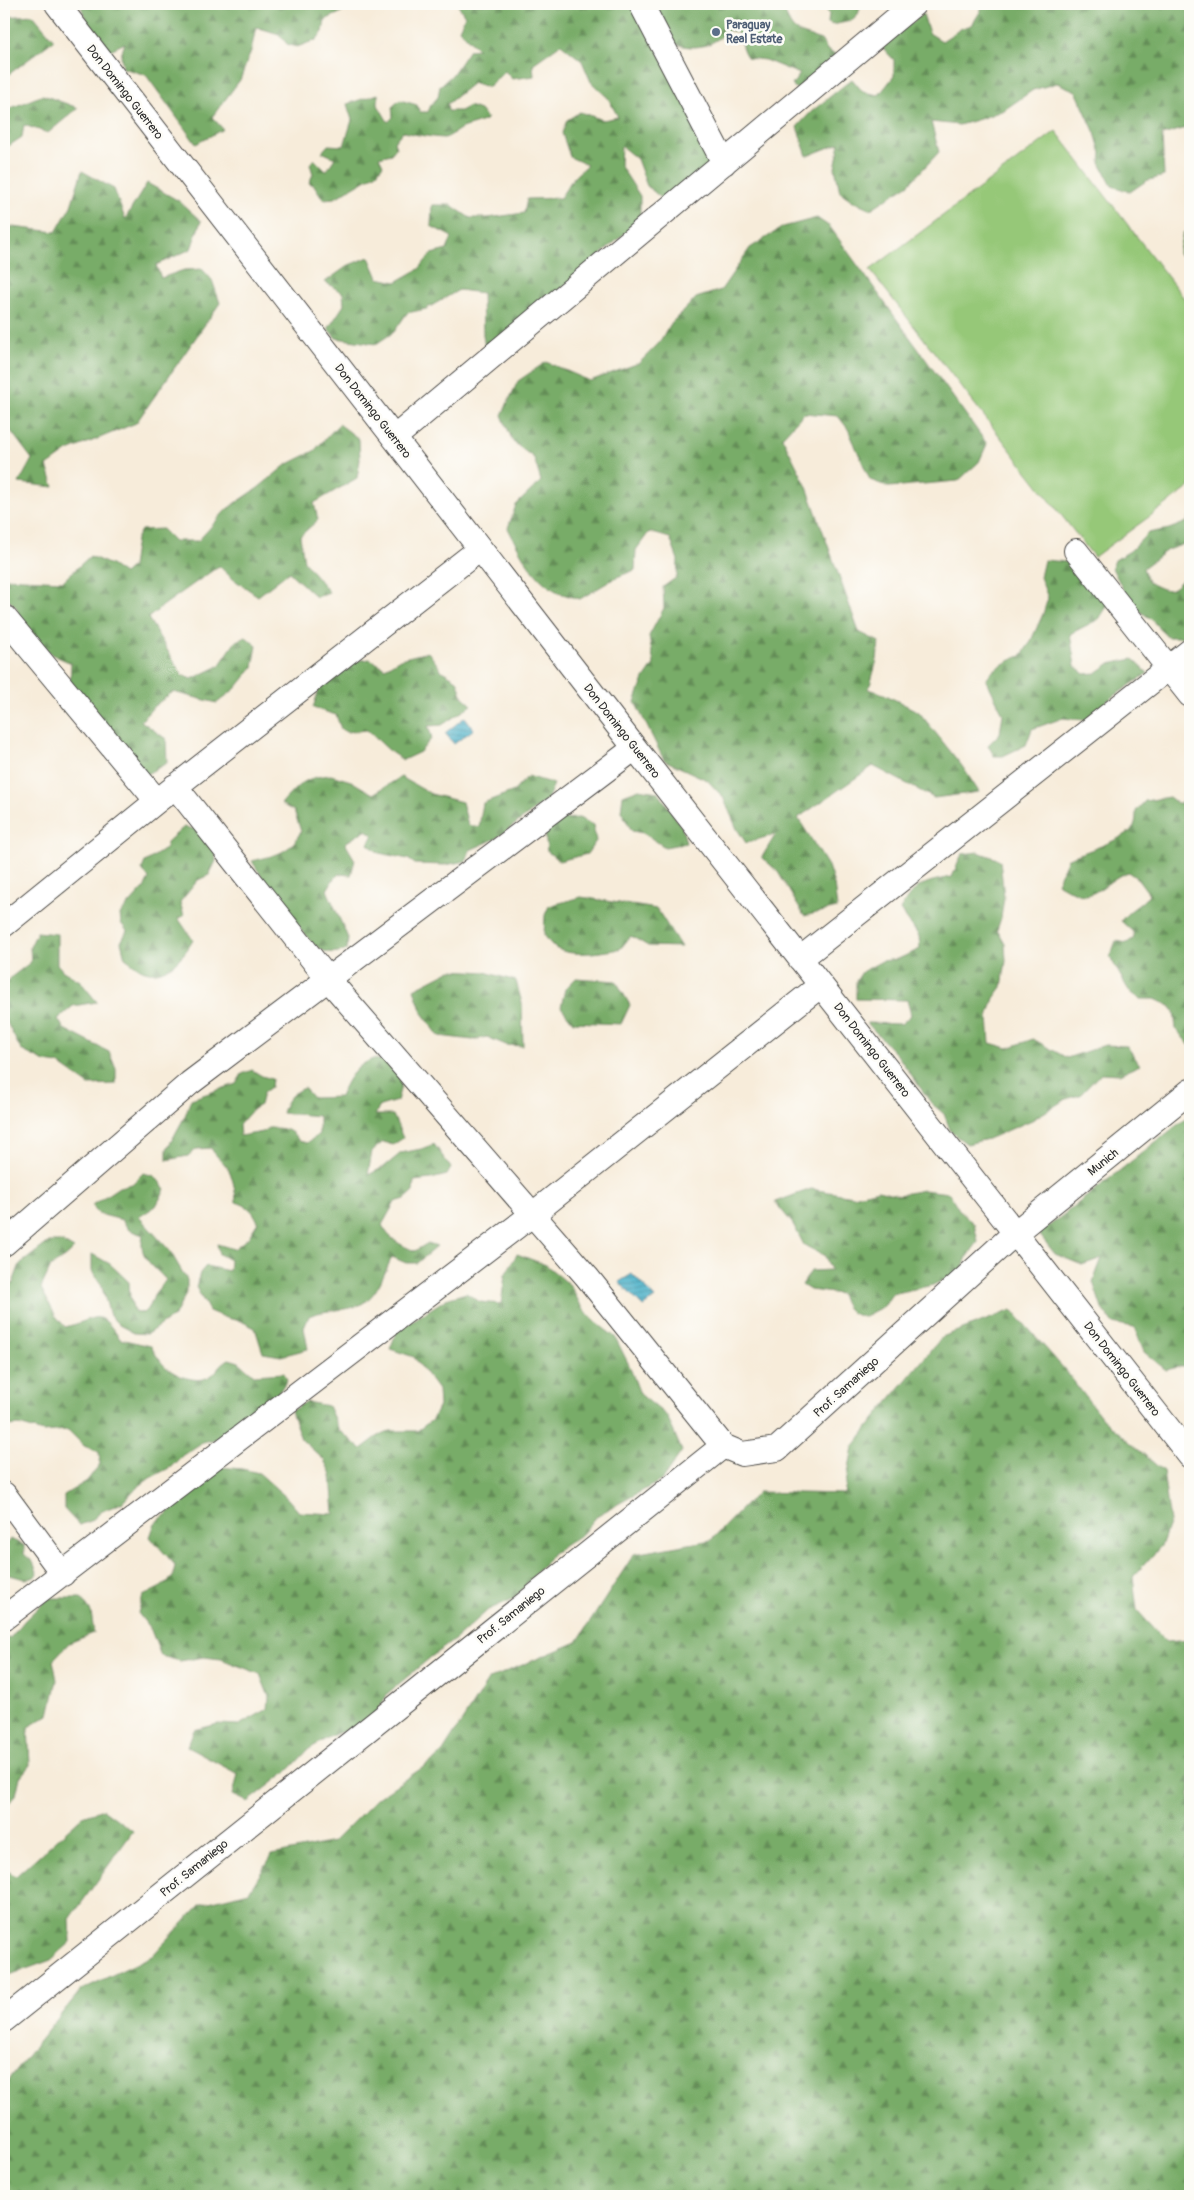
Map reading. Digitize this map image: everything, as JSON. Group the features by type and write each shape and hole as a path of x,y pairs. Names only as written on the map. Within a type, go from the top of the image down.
{"street":[{"name":"Don Domingo Guerrero","path":"57,4 635,748 1190,1456"},
{"path":"641,4 724,163"},
{"path":"394,438 914,4"},
{"path":"4,925 175,786 480,549"},
{"path":"1076,551 1190,695"},
{"path":"4,617 157,801"},
{"path":"800,959 1190,651"},
{"path":"4,1244 190,1083 635,748"},
{"path":"175,786 328,979 587,1277 723,1446"},
{"path":"4,1618 533,1214 821,985"},
{"name":"Munich","path":"1015,1233 1190,1091"},
{"name":"Prof. Samaniego","path":"4,2020 723,1446 742,1454 777,1449 1015,1233"},
{"path":"4,1494 62,1574"}],"green space":[{"path":"80,4 352,4 344,11 325,20 323,32 316,40 297,47 287,44 279,34 256,27 251,51 240,80 212,117 223,129 196,144 146,75 123,68 121,55 125,43 110,50 96,46"},
{"path":"457,4 633,4 717,160 666,202 647,186 637,159 621,146 620,165 640,196 640,220 486,355 483,335 482,293 459,290 426,309 407,313 394,332 376,344 336,338 328,329 344,305 343,293 325,282 349,265 369,257 378,278 396,282 419,269 431,254 447,250 452,237 431,226 432,205 451,205 470,218 488,218 524,213 527,199 560,198 574,177 587,165 570,157 562,133 567,120 580,112 603,120 618,117 608,98 591,82 582,61 561,44 533,64 534,76 512,79 505,71 488,87 473,83 447,104 448,111 460,111 469,106 480,110 487,119 462,128 444,138 416,135 403,131 394,142 396,148 391,154 379,157 383,165 377,173 335,198 323,199 314,185 309,183 313,174 310,164 314,159 326,171 335,158 322,152 328,145 344,146 352,120 347,104 378,94 378,105 388,122 393,117 392,107 400,100 417,105 420,112 428,112 438,97 440,86 452,75 469,50 478,49 459,29 465,16"},
{"path":"651,4 787,4 783,6 792,27 800,33 821,40 828,51 836,55 799,91 792,85 800,74 765,60 748,58 737,32 729,30 716,40 703,46 688,47 672,43"},
{"path":"823,4 861,4 855,18 833,25 828,23 829,14"},
{"path":"980,4 1190,4 1190,127 1162,135 1164,176 1146,181 1130,192 1112,186 1100,163 1101,153 1095,133 1076,91 1057,83 1033,90 1004,110 980,119 959,125 931,122 939,152 909,184 871,209 853,201 840,192 835,168 840,143 807,156 797,127 811,112 852,79 863,92 879,95 894,76 894,60 881,46 923,14 929,33 942,41 962,28 972,25 983,7"},
{"path":"33,15 54,40 4,78 4,17"},
{"path":"43,95 78,108 48,133 24,125 22,137 4,149 4,108 11,108"},
{"path":"1056,131 1190,306 1190,487 1094,557 870,270"},
{"path":"82,171 114,189 125,219 147,183 179,201 201,221 191,249 156,265 161,278 184,270 202,269 212,280 220,303 136,423 68,451 47,466 54,487 19,483 32,459 4,422 4,226 56,232 71,206"},
{"path":"817,218 830,227 987,444 979,462 958,481 889,487 870,480 848,429 838,416 804,413 782,437 807,487 859,632 879,642 877,660 869,689 884,694 919,712 962,766 979,792 934,798 873,766 798,818 828,866 834,884 837,908 804,916 778,872 762,857 776,834 746,843 737,829 723,797 707,780 664,760 635,702 644,679 654,664 649,636 664,608 663,587 677,577 678,560 670,538 649,532 636,550 635,570 617,577 580,599 560,593 549,587 528,564 508,528 516,505 541,481 534,458 513,442 502,415 518,381 546,362 590,381 639,363 658,344 672,322 696,298 721,290 750,248 783,227"},
{"path":"1190,229 1190,260 1178,254 1183,233"},
{"path":"339,424 359,439 360,460 357,478 314,503 318,520 300,536 304,561 329,592 316,597 289,572 258,596 233,579 219,566 148,618 182,675 192,679 219,666 236,641 246,637 257,646 253,667 236,688 217,703 173,692 154,706 141,721 166,739 167,763 143,776 70,689 71,663 51,654 22,623 16,607 4,594 4,578 63,581 90,556 111,565 124,574 132,567 136,539 141,530 162,529 174,541 198,541 227,509 258,488 286,465 314,451"},
{"path":"1190,515 1190,542 1167,550 1143,568 1148,582 1168,590 1175,587 1190,571 1190,637 1167,637 1151,619 1131,605 1112,568 1115,560 1130,551 1148,533 1169,529 1187,522"},
{"path":"1044,560 1067,562 1086,576 1108,605 1099,619 1070,634 1075,666 1084,674 1096,673 1109,664 1133,659 1148,673 1107,701 1094,721 1063,718 1032,729 1026,745 1003,756 994,756 988,745 1000,733 1003,714 986,679 1002,665 1021,656 1030,643 1048,598 1040,577"},
{"path":"428,652 442,671 457,680 463,697 472,705 442,725 428,726 432,738 420,752 403,760 392,753 367,730 346,732 341,729 336,715 313,708 319,689 346,662 370,659 385,668 400,659"},
{"path":"331,775 351,781 373,794 401,777 431,794 462,802 468,825 479,827 483,803 514,791 528,776 554,784 547,800 497,838 470,850 466,861 445,865 415,864 408,859 379,853 368,844 373,835 366,830 345,843 355,860 351,875 339,874 327,890 348,938 347,950 333,952 321,950 313,944 262,884 262,877 252,861 281,852 292,845 301,831 294,811 281,804 302,783 314,778"},
{"path":"639,789 658,792 682,827 686,843 665,847 643,833 632,831 621,811 623,795"},
{"path":"1169,797 1177,803 1190,803 1190,1046 1176,1029 1174,1011 1170,1006 1155,999 1140,999 1129,991 1110,957 1116,941 1127,943 1134,938 1133,932 1121,921 1149,894 1138,879 1128,872 1089,895 1073,892 1057,883 1068,858 1127,834 1134,826 1136,811 1145,801"},
{"path":"579,818 593,825 596,841 587,854 559,861 547,851 545,833 559,819"},
{"path":"184,827 200,830 215,852 216,861 209,875 198,880 180,902 184,916 178,918 193,940 190,946 174,964 167,968 153,972 145,971 125,958 121,942 127,931 121,923 120,914 144,888 149,879 142,869 145,862 165,849 168,841"},
{"path":"978,852 1000,860 1004,897 997,930 1005,944 1006,961 1002,987 994,998 988,1017 990,1043 1008,1048 1033,1039 1067,1058 1105,1045 1127,1046 1140,1065 1120,1074 1101,1073 1080,1095 1066,1099 1032,1120 988,1139 967,1144 951,1132 944,1114 931,1103 898,1056 867,1023 901,1024 911,1015 907,1000 856,999 856,981 862,972 882,961 898,959 920,949 919,936 900,910 905,901 915,889 927,883 952,877 962,854"},
{"path":"581,897 657,909 681,947 648,946 631,936 620,949 605,952 577,953 560,950 553,946 544,935 545,915 549,906"},
{"path":"37,932 57,934 57,964 63,971 80,981 97,1002 73,1006 58,1019 64,1029 109,1052 116,1069 116,1084 89,1085 59,1064 45,1062 21,1050 4,1017 4,988 10,978 31,962 30,947"},
{"path":"451,970 485,972 516,981 522,1003 523,1046 506,1045 487,1037 473,1040 439,1036 422,1013 414,989"},
{"path":"576,978 616,981 630,1005 621,1024 573,1022 561,1007 565,989"},
{"path":"373,1059 385,1061 398,1068 401,1086 397,1101 380,1106 375,1115 393,1115 403,1138 393,1145 383,1142 372,1151 368,1175 384,1167 401,1153 434,1144 451,1168 447,1175 414,1181 413,1192 405,1199 395,1202 382,1225 396,1241 415,1251 428,1243 437,1246 417,1263 406,1263 392,1257 380,1284 370,1298 363,1303 354,1307 309,1316 304,1328 308,1349 281,1356 263,1353 255,1328 241,1321 226,1318 209,1311 196,1287 200,1273 206,1266 229,1271 230,1260 219,1254 217,1244 234,1249 248,1238 258,1222 250,1209 236,1202 229,1170 211,1148 197,1149 188,1156 167,1160 167,1149 185,1116 191,1099 236,1084 242,1074 252,1070 272,1079 271,1087 263,1093 260,1105 253,1109 239,1125 240,1136 263,1132 268,1128 278,1128 290,1131 299,1141 307,1143 319,1134 319,1116 282,1113 290,1098 304,1088 313,1098 340,1097 356,1069"},
{"path":"1190,1115 1190,1364 1166,1370 1144,1352 1134,1327 1112,1323 1102,1309 1093,1282 1102,1258 1082,1265 1055,1254 1039,1234"},
{"path":"143,1173 155,1176 165,1189 156,1206 139,1217 170,1251 187,1280 187,1292 175,1315 147,1334 134,1333 119,1325 110,1316 101,1284 92,1271 92,1254 110,1264 129,1282 130,1297 134,1311 143,1313 150,1306 155,1293 166,1280 144,1255 143,1235 129,1230 122,1220 99,1214 92,1205 119,1187 132,1184"},
{"path":"811,1189 853,1196 878,1190 898,1195 923,1190 949,1193 960,1211 974,1224 978,1242 967,1257 961,1272 933,1285 892,1294 884,1306 863,1317 858,1316 848,1309 841,1294 810,1290 802,1285 811,1271 831,1270 825,1256 804,1245 793,1224 775,1202"},
{"path":"49,1242 62,1242 74,1249 62,1260 51,1266 41,1288 55,1315 65,1327 90,1319 101,1318 120,1339 151,1346 166,1367 186,1378 206,1378 212,1375 229,1359 239,1362 254,1375 284,1373 287,1380 277,1395 224,1437 203,1442 183,1455 171,1467 150,1478 134,1490 122,1503 102,1511 91,1521 79,1525 64,1509 64,1495 87,1481 100,1464 99,1452 84,1446 68,1430 43,1432 19,1425 7,1426 4,1430 4,1292 13,1283 20,1264"},
{"path":"517,1254 546,1265 570,1285 580,1304 593,1320 615,1337 629,1365 640,1394 667,1416 682,1451 662,1480 598,1515 582,1534 553,1553 515,1598 488,1610 457,1638 388,1693 373,1719 331,1736 309,1749 289,1770 248,1802 233,1795 238,1774 187,1747 194,1730 218,1724 239,1725 268,1709 269,1697 260,1674 221,1659 204,1657 180,1661 161,1656 151,1630 138,1613 143,1596 161,1587 173,1577 175,1565 150,1537 155,1523 172,1510 185,1490 220,1467 259,1473 287,1498 299,1512 334,1514 331,1474 324,1460 301,1439 291,1411 306,1402 328,1406 339,1430 361,1449 377,1437 390,1431 417,1431 432,1420 439,1406 438,1390 414,1357 390,1349 397,1331 446,1299 466,1293 480,1302 501,1304 505,1275"},
{"path":"1012,1310 1065,1370 1102,1418 1163,1471 1170,1522 1161,1546 1133,1577 1137,1610 1166,1642 1190,1640 1190,2196 4,2196 4,2086 81,1990 152,1956 201,1904 249,1892 272,1855 333,1842 377,1798 440,1756 489,1679 577,1642 634,1554 711,1540 758,1492 844,1494 853,1447 942,1337"},
{"path":"10,1539 24,1545 24,1554 33,1562 38,1574 35,1577 24,1579 9,1575 4,1578 4,1548"},
{"path":"48,1598 81,1598 91,1612 94,1633 69,1643 53,1660 57,1680 49,1715 28,1727 30,1765 20,1777 16,1795 4,1808 4,1641 11,1637 25,1620"},
{"path":"103,1809 133,1831 70,1919 71,1942 51,1960 4,1977 4,1869 16,1876 83,1816"}],"water":[{"path":"465,717 474,729 454,744 445,733"},
{"path":"632,1274 655,1298 643,1307 619,1282"}],"place":[{"name":"Paraguay Real Estate","path":"716,32"}]}
